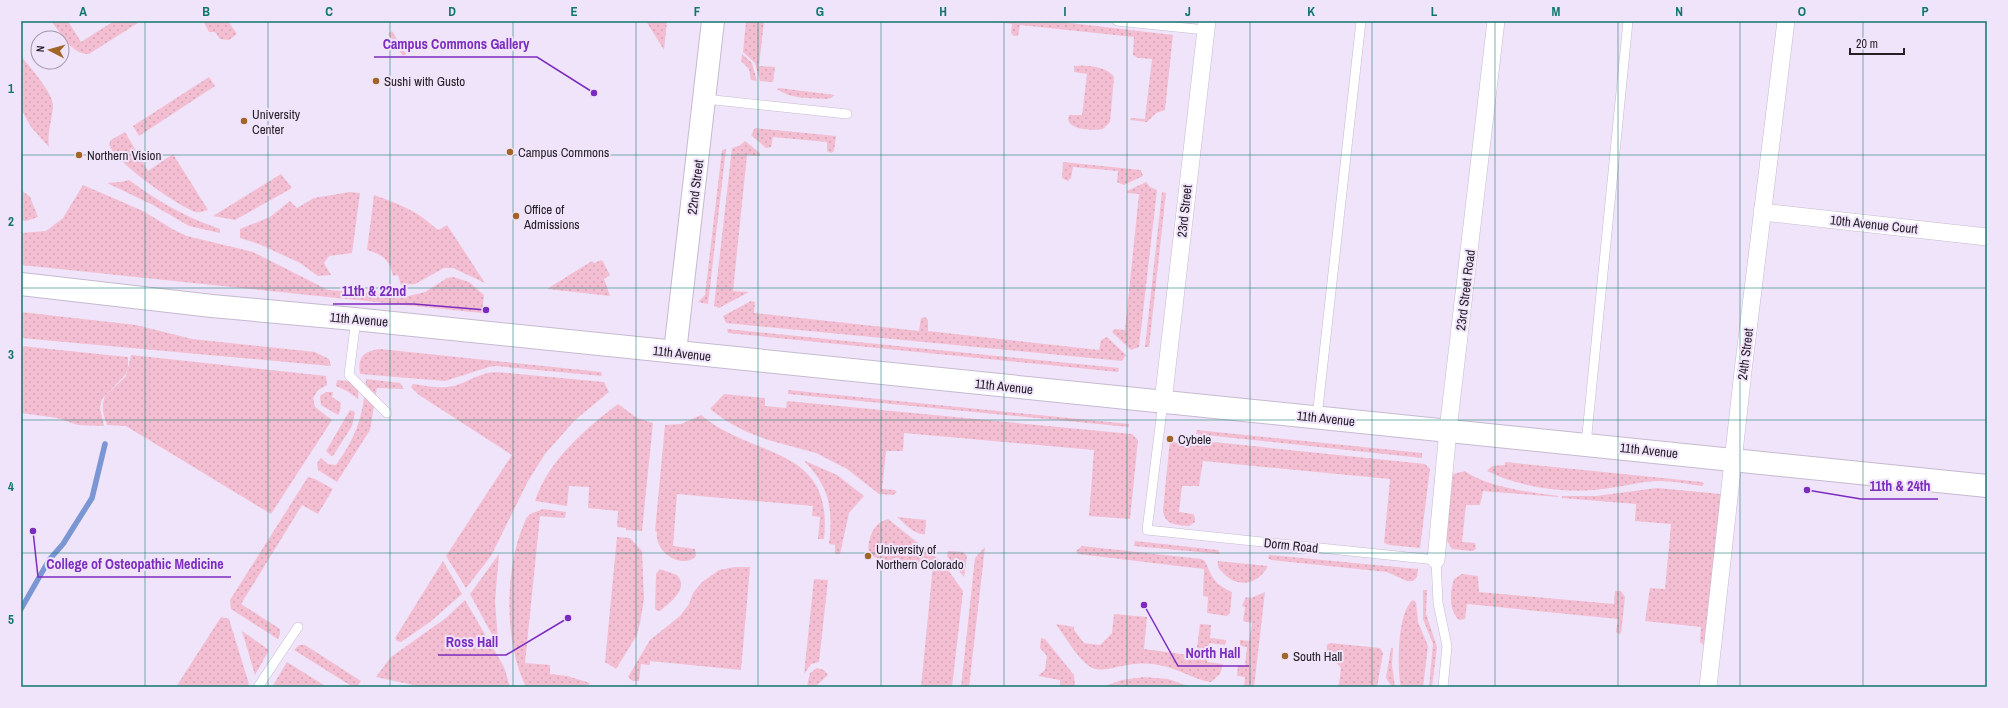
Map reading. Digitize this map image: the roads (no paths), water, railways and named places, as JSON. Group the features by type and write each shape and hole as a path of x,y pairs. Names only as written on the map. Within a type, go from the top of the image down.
{"main road":[{"name":"22nd Street","path":"675,352 713,21"},
{"name":"11th Avenue","path":"21,284 212,306 356,319 1163,402 1733,458 1987,486"}],"street":[{"name":"23rd Street Road","path":"1436,560 1448,430 1496,21"},
{"name":"24th Street","path":"1708,687 1733,458 1786,21"},
{"name":"23rd Street","path":"1163,402 1206,26"},
{"name":"10th Avenue Court","path":"1762,212 1987,237"}],"lane":[{"path":"1117,21 1206,26"},
{"path":"1317,417 1361,21"},
{"path":"1586,444 1628,21"},
{"path":"705,99 847,114"},
{"path":"356,319 349,375 387,413"},
{"name":"Dorm Road","path":"1163,402 1147,530 1436,560"},
{"path":"1436,560 1438,603 1447,646 1443,687"},
{"path":"258,687 298,627"}],"waterway":[{"path":"21,609 49,560 63,544 92,498 105,444"}],"place":[{"name":"Sushi with Gusto","path":"376,81"},
{"name":"Campus Commons Gallery","path":"594,93"},
{"name":"University Center","path":"244,121"},
{"name":"Campus Commons","path":"510,152"},
{"name":"Northern Vision","path":"79,155"},
{"name":"Office of Admissions","path":"516,216"},
{"name":"11th & 22nd","path":"486,310"},
{"name":"Cybele","path":"1170,439"},
{"name":"11th & 24th","path":"1807,490"},
{"name":"College of Osteopathic Medicine","path":"33,531"},
{"name":"University of Northern Colorado","path":"868,556"},
{"name":"North Hall","path":"1144,605"},
{"name":"Ross Hall","path":"568,618"},
{"name":"South Hall","path":"1285,656"}]}
